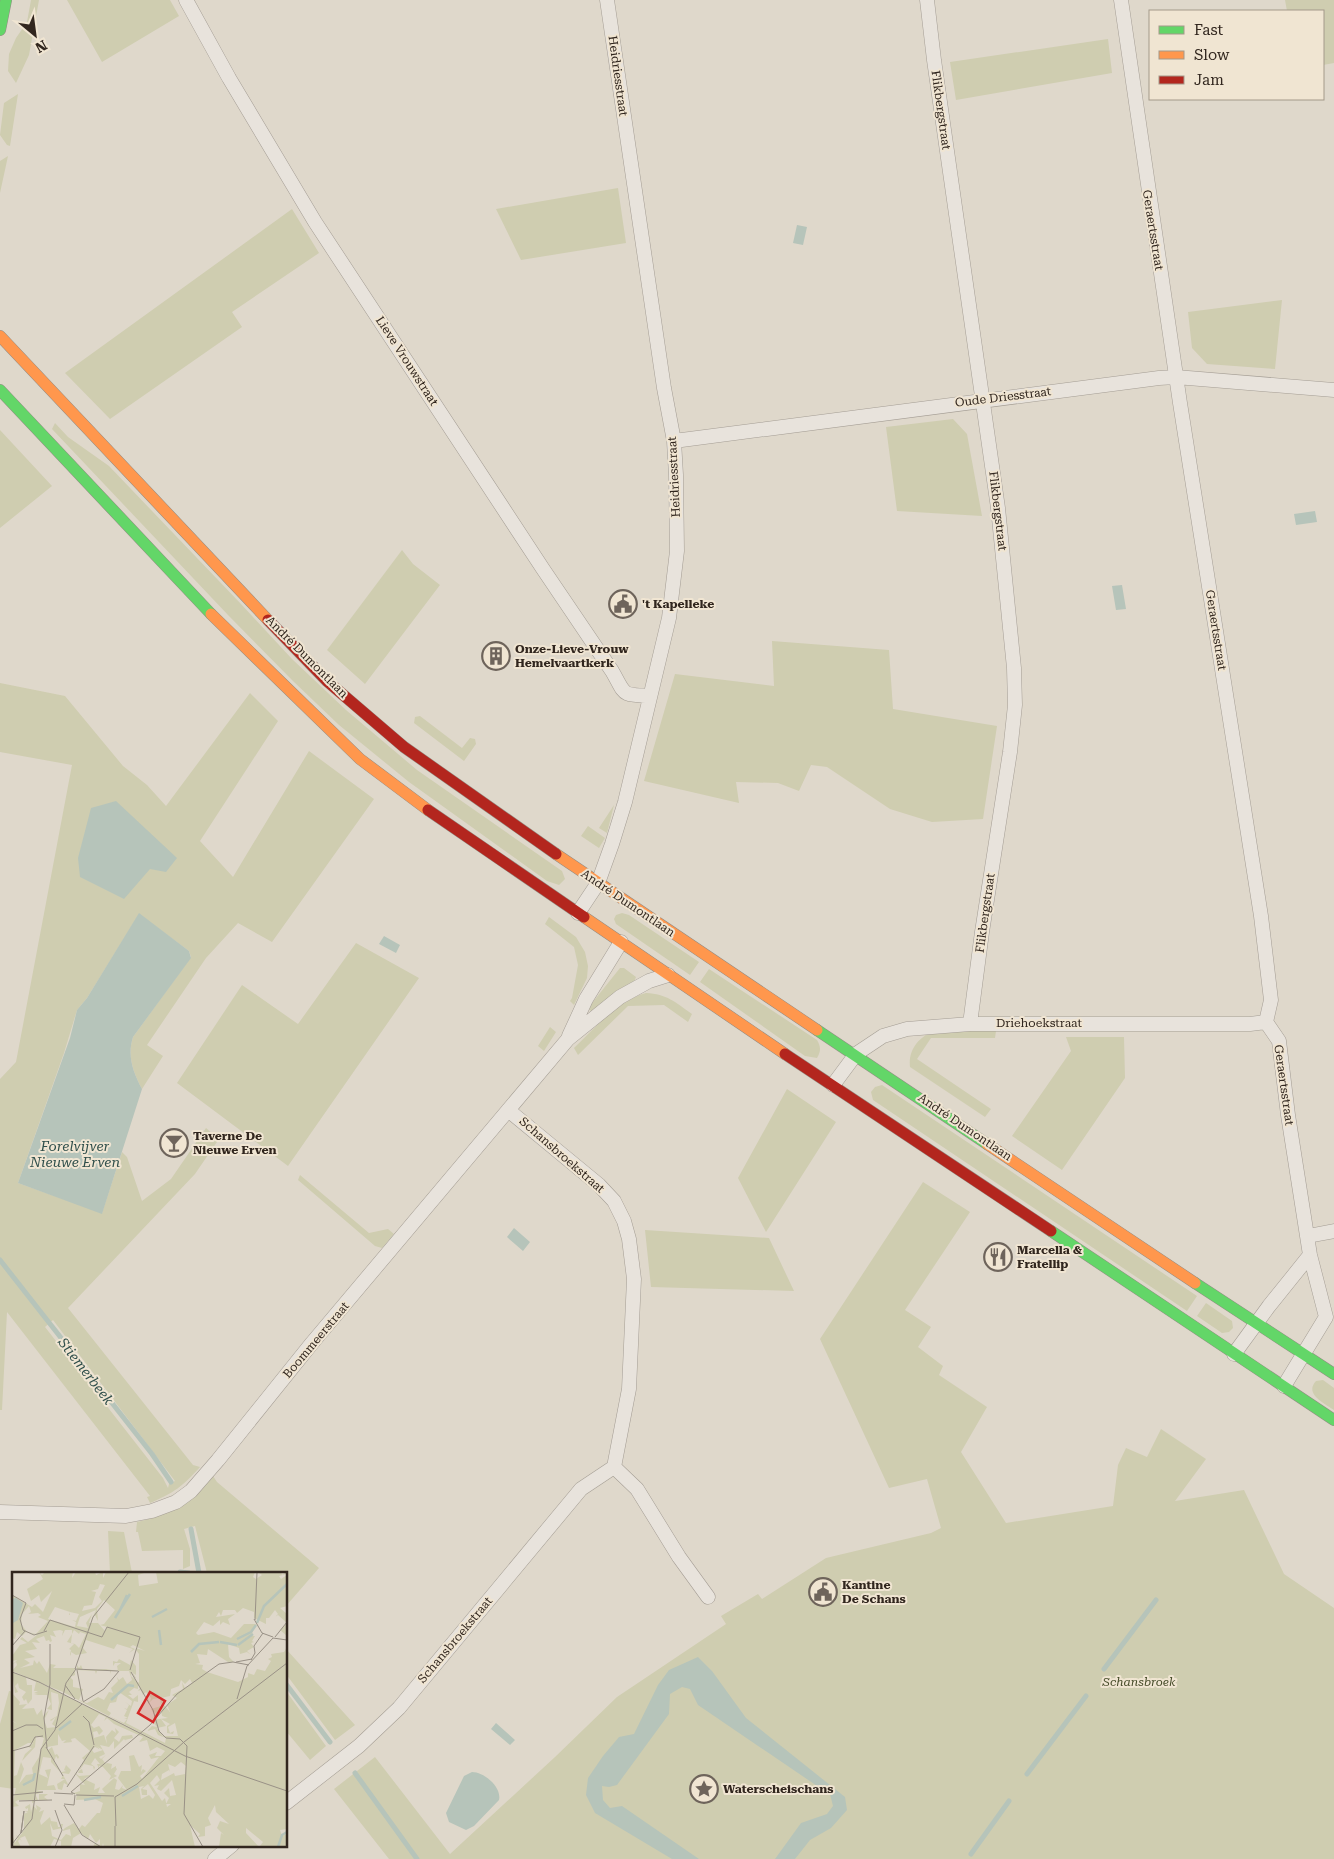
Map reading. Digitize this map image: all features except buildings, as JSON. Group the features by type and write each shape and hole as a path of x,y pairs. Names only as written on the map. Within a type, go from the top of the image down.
{"main road":[{"path":"0,30 6,0"},
{"name":"André Dumontlaan","path":"0,336 327,681 404,747 598,883 856,1054 1256,1324 1334,1374"},
{"path":"0,390 212,616 360,759 432,813 578,913 1334,1420"},
{"path":"0,402 14,404"}],"street":[{"name":"Lieve Vrouwstraat","path":"186,0 229,78 315,222 612,671 619,687 629,696 650,696"},
{"name":"Heidriesstraat","path":"578,913 598,883 622,810 669,618 677,551 674,441 660,360 607,0"},
{"name":"Flikbergstraat","path":"927,0 998,508 1014,668 1015,705 970,1024"},
{"name":"Geraertsstraat","path":"1121,0 1147,191 1261,916 1272,1000 1266,1022 1279,1041 1288,1115 1310,1255 1326,1317 1284,1386"},
{"name":"Oude Driesstraat","path":"674,441 1149,379 1176,377 1334,390"},
{"name":"Boommeerstraat","path":"568,1039 586,999 621,942"},
{"name":"Boommeerstraat","path":"0,1512 126,1516 152,1512 176,1502 184,1496 218,1460 312,1343 568,1039 620,997 649,981 668,974"},
{"name":"Driehoekstraat","path":"833,1085 856,1054 883,1036 906,1029 970,1024 1250,1024 1266,1022"},
{"name":"Schansbroekstraat","path":"288,1801 359,1746 398,1708 582,1489 614,1467 629,1389 634,1288 629,1239 624,1221 614,1201 599,1185 508,1110"},
{"path":"1308,1236 1334,1231"},
{"path":"1234,1354 1310,1255"},
{"path":"614,1467 637,1489 708,1597"},
{"path":"215,1859 231,1846"}],"green space":[{"path":"31,0 39,0 29,55 16,83 8,71 9,54 16,38 27,22"},
{"path":"67,0 170,0 179,16 102,62"},
{"path":"1285,0 1334,0 1334,63 1324,65 1324,10 1287,10"},
{"path":"1108,39 1112,73 956,100 950,62"},
{"path":"18,94 10,146 7,145 0,135 4,103"},
{"path":"8,156 0,193 0,161"},
{"path":"618,188 626,243 521,260 496,209"},
{"path":"292,209 319,253 232,312 242,327 110,419 65,373"},
{"path":"1282,300 1275,369 1207,364 1192,348 1188,312"},
{"path":"953,419 967,434 982,516 897,511 886,427"},
{"path":"55,423 68,437 109,466 292,659 346,710 417,770 562,871 565,879 559,885 547,881 409,782 339,725 228,615 52,429"},
{"path":"0,430 52,486 0,528"},
{"path":"402,550 413,564 440,585 365,684 327,650"},
{"path":"772,641 889,650 893,709 997,726 983,819 932,822 890,809 827,767 811,765 799,791 778,783 736,782 739,803 644,781 675,674 774,686"},
{"path":"0,683 65,696 123,766 147,785 166,806 250,693 278,721 200,841 233,877 309,751 374,799 272,942 238,923 206,958 147,1045 163,1056 142,1089 132,1064 131,1044 133,1037 191,957 189,951 139,914 87,998 77,1010 64,1053 18,1183 102,1213 122,1152 127,1157 142,1201 171,1179 206,1128 219,1139 195,1174 68,1308 193,1465 200,1467 178,1488 150,1503 147,1497 150,1496 7,1312 2,1410 0,1410 0,1079 16,1062 72,765 0,752","holes":["53,1320 175,1481 169,1484 168,1488 163,1478 45,1327"]},
{"path":"420,716 462,748 470,738 475,739 476,744 464,761 414,723 415,717"},
{"path":"614,805 607,833 599,828"},
{"path":"588,826 605,838 599,848 581,836"},
{"path":"622,913 629,915 699,962 690,975 616,924 614,919 616,915"},
{"path":"549,917 576,937 585,952 588,966 587,978 574,1005 570,1001 578,965 574,947 545,924"},
{"path":"356,943 419,978 288,1166 177,1083 242,985 298,1024"},
{"path":"620,968 624,968 636,977 634,982 595,1011 591,1011 588,1008"},
{"path":"709,969 817,1040 820,1049 817,1058 805,1056 700,982"},
{"path":"646,993 671,999 692,1014 688,1022 664,1005 628,1006 578,1055 574,1048 607,1016 625,1002"},
{"path":"550,1027 556,1032 544,1051 538,1046"},
{"path":"935,1031 996,1031 995,1038 931,1038 917,1059 991,1109 985,1117 910,1067 911,1055 916,1044 924,1036"},
{"path":"1066,1037 1124,1037 1125,1078 1062,1170 1012,1136 1071,1051"},
{"path":"882,1085 1197,1296 1187,1311 873,1100 871,1092 875,1087"},
{"path":"787,1089 836,1122 766,1232 738,1178"},
{"path":"300,1175 369,1233 388,1229 394,1234 382,1248 375,1246 298,1180"},
{"name":"Schansbroek","path":"923,1182 970,1212 905,1310 931,1327 918,1347 943,1366 939,1375 987,1407 961,1452 1006,1523 1113,1506 1118,1465 1126,1448 1147,1457 1161,1429 1206,1459 1175,1501 1244,1490 1284,1574 1334,1608 1334,1859 389,1859 334,1789 375,1757 450,1854 617,1697 726,1624 721,1616 758,1594 762,1599 826,1558 931,1533 941,1528 927,1479 889,1488 820,1339"},
{"path":"645,1230 769,1238 794,1291 651,1287"},
{"path":"1206,1303 1232,1321 1233,1328 1229,1332 1222,1333 1197,1316"},
{"path":"1323,1380 1334,1388 1334,1410 1317,1398 1312,1390 1316,1381"},
{"path":"213,1476 217,1482 319,1568 288,1604 288,1572 207,1572 195,1526 184,1529 190,1549 190,1566 183,1569 183,1550 142,1551 138,1532 136,1532 137,1522 170,1511 196,1493"},
{"path":"108,1531 124,1532 132,1572 110,1572"},
{"path":"288,1651 355,1725 335,1740 288,1677"},
{"path":"9,1691 12,1692 12,1789 0,1787 0,1724"},
{"path":"288,1694 326,1746 310,1760 288,1733"}],"water":[{"path":"797,225 807,227 803,245 793,243"},
{"path":"1315,511 1317,522 1296,525 1294,514"},
{"path":"1122,585 1126,609 1116,610 1112,586"},
{"path":"116,801 177,858 166,872 150,869 124,899 80,877 78,858 91,808"},
{"name":"Forelvijver Nieuwe Erven","path":"139,913 189,951 191,958 133,1037 131,1044 132,1064 142,1089 102,1214 18,1183 70,1038 77,1010 87,998"},
{"path":"384,936 400,945 396,953 379,944"},
{"path":"514,1228 530,1242 523,1251 507,1237"},
{"path":"698,1657 712,1671 746,1718 845,1797 847,1810 831,1828 810,1840 795,1859 775,1859 801,1823 827,1814 833,1806 830,1794 698,1705 690,1689 682,1687 670,1694 669,1714 617,1785 602,1786 603,1800 610,1808 622,1806 699,1859 672,1859 595,1813 586,1795 588,1778 619,1737 634,1734 658,1685 669,1670"},
{"path":"496,1723 515,1740 510,1745 491,1729"},
{"path":"472,1772 487,1777 495,1785 498,1790 499,1800 474,1826 466,1830 449,1822 446,1813 464,1776"}],"waterway":[{"name":"Stiemerbeek","path":"0,1260 152,1454 171,1482"},
{"name":"Stiemerbeek","path":"191,1529 199,1572"},
{"path":"1104,1669 1156,1600"},
{"name":"Stiemerbeek","path":"288,1687 330,1742"},
{"path":"1027,1774 1086,1696"},
{"name":"Stiemerbeek","path":"355,1773 417,1859"},
{"path":"971,1854 1009,1801"}],"traffic: fast":[{"path":"0,30 6,0"},
{"path":"0,390 211,614"},
{"path":"817,1030 987,1144"},
{"path":"1051,1231 1334,1420"},
{"path":"1195,1283 1334,1374"}],"traffic: slow":[{"path":"0,336 268,620"},
{"path":"211,614 360,759 428,810"},
{"path":"556,854 817,1030"},
{"path":"584,917 785,1054"},
{"path":"987,1144 1195,1283"}],"traffic: jam":[{"path":"268,620 327,681 404,747 556,854"},
{"path":"428,810 584,917"},
{"path":"785,1054 1051,1231"}],"place":[{"name":"'t Kapelleke","path":"623,604"},
{"name":"Onze-Lieve-Vrouw Hemelvaartkerk","path":"496,656"},
{"name":"Taverne De Nieuwe Erven","path":"174,1143"},
{"name":"Marcella & Fratellip","path":"998,1257"},
{"name":"Kantine De Schans","path":"823,1592"},
{"name":"Waterscheischans","path":"704,1789"}]}
